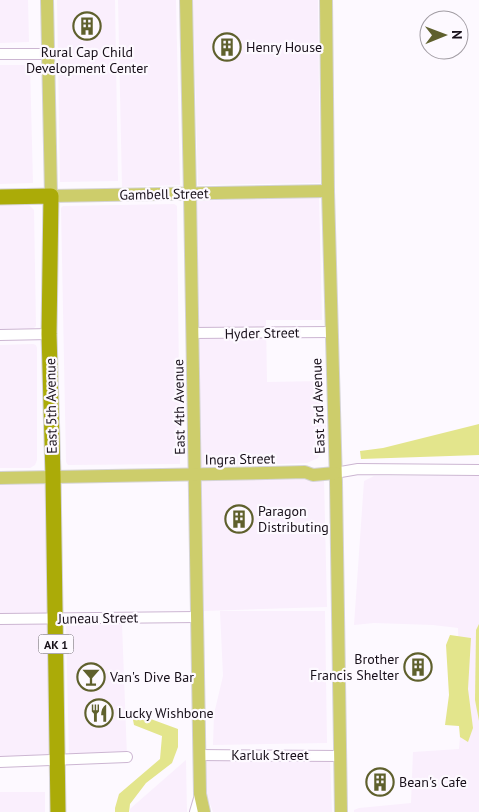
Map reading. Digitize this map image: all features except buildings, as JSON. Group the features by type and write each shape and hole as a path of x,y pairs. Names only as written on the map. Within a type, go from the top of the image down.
{"highway":[{"name":"Gambell Street","path":"0,197 51,196"},
{"name":"East 5th Avenue","path":"51,196 49,334 58,812"}],"main road":[{"name":"East 5th Avenue","path":"47,0 51,196"},
{"name":"East 4th Avenue","path":"186,0 200,794"},
{"name":"East 3rd Avenue","path":"326,0 328,191 341,812"},
{"name":"Gambell Street","path":"51,196 328,191"},
{"path":"304,472 325,466 328,461 329,447 334,438"},
{"name":"Ingra Street","path":"0,478 304,472 313,475 335,473"},
{"path":"200,794 204,812"}],"street":[{"path":"0,54 48,54"},
{"name":"Hyder Street","path":"192,334 331,332"},
{"path":"0,335 49,334"},
{"name":"Ingra Street","path":"335,473 358,469 479,470"},
{"name":"Juneau Street","path":"0,620 197,617"},
{"name":"Karluk Street","path":"199,755 340,756"},
{"path":"0,762 127,757"},
{"name":"East 4th Avenue","path":"196,812 200,794"}],"shaded area":[{"path":"0,0 28,0 29,42 0,43"},
{"path":"57,0 115,0 118,181 60,182"},
{"path":"118,0 176,0 180,185 122,187"},
{"path":"193,0 318,0 320,183 198,185"},
{"path":"0,65 30,65 33,183 0,184"},
{"path":"319,196 322,320 266,320 267,382 322,381 327,436 318,458 307,463 201,467 197,201"},
{"path":"27,203 34,210 36,326 33,329 0,329 0,204"},
{"path":"174,204 177,206 180,464 68,465 66,462 61,208 63,206"},
{"path":"33,344 37,348 37,460 35,465 30,468 0,468 0,345"},
{"path":"374,476 479,476 479,812 354,812 354,810 359,808 411,803 413,752 459,749 461,724 458,628 433,625 374,623 354,625 364,481"},
{"path":"324,478 327,607 204,611 201,479"},
{"path":"45,484 48,615 0,615 0,485"},
{"path":"220,611 325,611 327,743 213,745 214,714 223,676"},
{"path":"0,624 47,624 50,754 0,757"},
{"path":"122,624 127,757 69,759 66,625"},
{"path":"186,760 187,812 130,812 130,809"},
{"path":"330,760 332,812 213,812 206,793 205,761"},
{"path":"0,792 45,792 45,812 0,812"}],"green space":[{"path":"479,424 479,455 361,459 360,451 383,448"},
{"path":"479,624 479,721 475,700 476,630"},
{"path":"450,635 471,638 468,689 473,728 468,742 460,737 459,726 445,725 449,695 446,645"},
{"path":"143,712 148,718 178,729 178,747 172,763 146,783 130,804 129,812 115,812 119,794 160,759 162,736 134,725 132,715"}],"place":[{"name":"Rural Cap Child Development Center","path":"87,26"},
{"name":"Henry House","path":"227,47"},
{"name":"Paragon Distributing","path":"239,519"},
{"name":"Brother Francis Shelter","path":"418,667"},
{"name":"Van's Dive Bar","path":"91,677"},
{"name":"Lucky Wishbone","path":"99,713"},
{"name":"Bean's Cafe","path":"380,782"}]}
